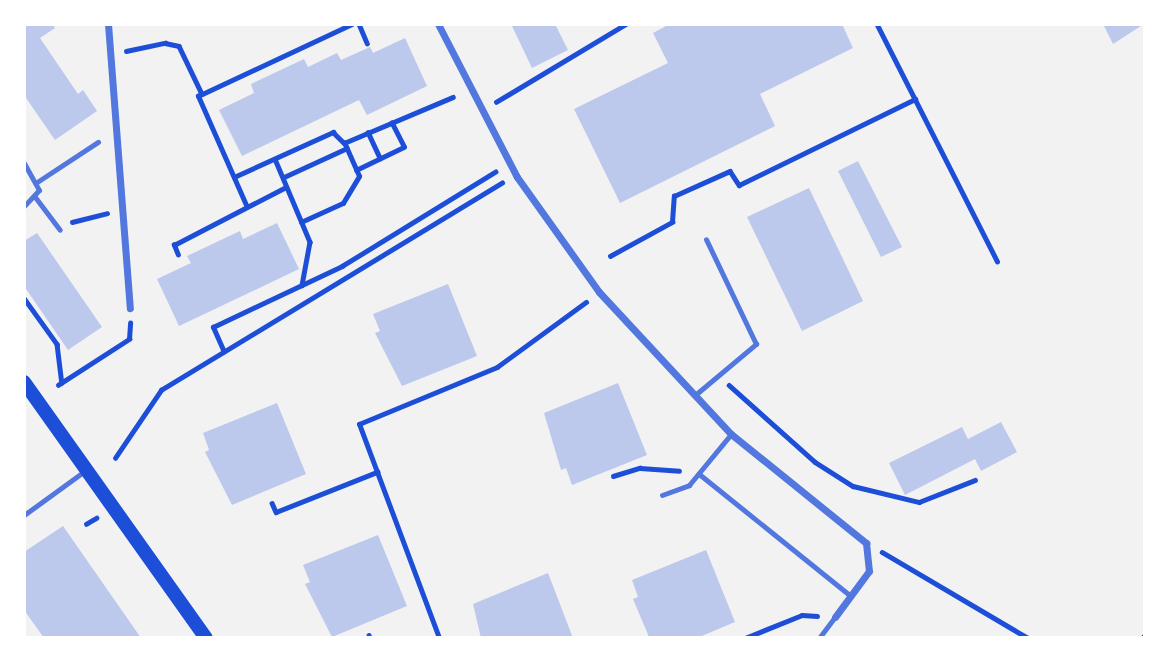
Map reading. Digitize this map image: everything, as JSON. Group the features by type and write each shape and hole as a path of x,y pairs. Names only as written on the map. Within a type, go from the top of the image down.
{"main road":[{"path":"24,382 206,638"}],"street":[{"path":"108,24 131,308"},
{"path":"438,24 480,110 517,177 599,292 731,434 866,542 869,571 835,617"}],"lane":[{"path":"37,182 97,142"},
{"path":"24,163 37,182 35,197 24,206"},
{"path":"35,197 60,230"},
{"path":"695,395 756,344 706,239"},
{"path":"662,495 689,485 731,434"},
{"path":"24,515 86,470"},
{"path":"699,474 851,596"},
{"path":"819,638 835,617"}],"path":[{"path":"246,205 198,96 352,24"},
{"path":"359,24 367,43"},
{"path":"480,110 553,72 626,24"},
{"path":"877,24 997,261"},
{"path":"110,54 165,43 179,46 202,94"},
{"path":"284,177 368,132 453,97"},
{"path":"610,256 671,222 674,196 730,171 740,185 915,99"},
{"path":"356,170 404,147 392,122"},
{"path":"234,177 333,132 346,145 359,176 343,203 301,222"},
{"path":"368,132 380,158"},
{"path":"275,159 284,177 284,188 310,242 302,286"},
{"path":"224,352 213,327 302,286 495,172"},
{"path":"115,458 161,390 502,183"},
{"path":"178,255 173,245 231,218 246,205 284,188"},
{"path":"60,230 77,218 122,207"},
{"path":"24,298 57,344 60,384 129,338 131,308"},
{"path":"439,638 359,424 497,367 586,302"},
{"path":"717,374 815,462 853,486 919,502 975,480"},
{"path":"613,476 640,468 665,472 685,467"},
{"path":"272,503 276,512 377,472"},
{"path":"86,524 97,517"},
{"path":"866,542 1028,638"},
{"path":"745,638 802,615 835,617"}],"building":[{"path":"24,24 53,24 55,28 40,38 78,94 83,90 97,111 55,140 24,95"},
{"path":"511,24 555,24 568,50 532,68"},
{"path":"670,24 842,24 853,48 760,94 775,126 620,203 574,109 668,63 653,33"},
{"path":"1107,24 1144,24 1113,44 1104,26"},
{"path":"405,38 427,86 367,115 359,100 242,156 219,110 254,93 251,84 304,59 308,67 337,53 341,60 370,47 373,53"},
{"path":"858,161 902,247 881,257 838,171"},
{"path":"809,188 863,301 802,331 747,217"},
{"path":"277,223 299,269 179,326 157,279 191,263 187,256 240,231 243,239"},
{"path":"37,233 102,327 68,350 24,286 24,241"},
{"path":"448,284 477,356 402,386 375,333 380,331 373,314"},
{"path":"618,383 647,455 572,485 566,468 561,470 544,413"},
{"path":"277,403 306,474 232,505 205,452 209,450 203,433"},
{"path":"1001,422 1017,452 981,471 975,459 905,495 889,463 962,427 968,439"},
{"path":"63,526 141,638 44,638 24,610 24,552"},
{"path":"378,535 407,606 332,637 305,584 310,582 303,565"},
{"path":"706,550 735,622 697,638 649,637 633,599 638,597 632,580"},
{"path":"548,573 573,638 481,638 473,604"}]}
